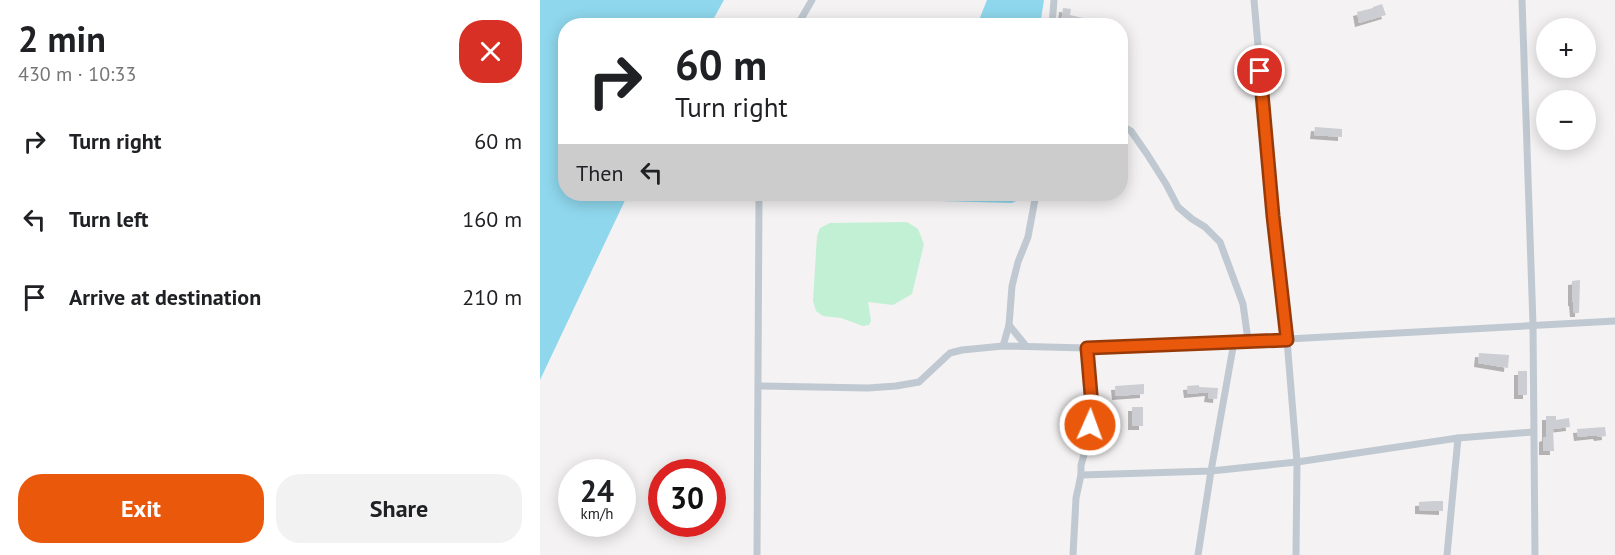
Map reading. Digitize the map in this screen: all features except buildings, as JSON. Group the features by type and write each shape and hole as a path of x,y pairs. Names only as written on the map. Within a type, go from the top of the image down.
{"street":[{"path":"802,18 812,0"},
{"path":"1053,18 1054,0"},
{"path":"1254,0 1297,462 1296,555"},
{"path":"1522,0 1533,324 1535,555"},
{"path":"1128,129 1147,154 1178,207 1205,227 1220,242 1243,304 1248,340"},
{"path":"757,555 759,201"},
{"path":"1003,346 1009,325 1012,286 1028,237 1035,201"},
{"path":"759,386 868,388 896,386 919,382 950,353 1003,346 1087,348 1287,340 1615,321"},
{"path":"1009,325 1026,346"},
{"path":"1198,555 1234,342"},
{"path":"1073,555 1081,465 1090,435 1092,406 1087,348"},
{"path":"1081,475 1211,471 1297,462 1458,438 1533,432"},
{"path":"1447,555 1458,438"}],"green space":[{"path":"907,222 918,229 924,244 912,294 893,305 868,302 871,321 869,325 863,326 841,318 823,316 816,311 813,301 817,236 820,228 830,223"}],"water":[{"path":"540,0 724,0 714,18 558,18 558,201 625,201 540,380"},
{"path":"987,0 1044,0 1041,18 980,18"},
{"path":"940,201 1016,201 1012,203"}],"route":[{"path":"1090,425 1092,406 1087,348 1287,340 1260,71"}]}
